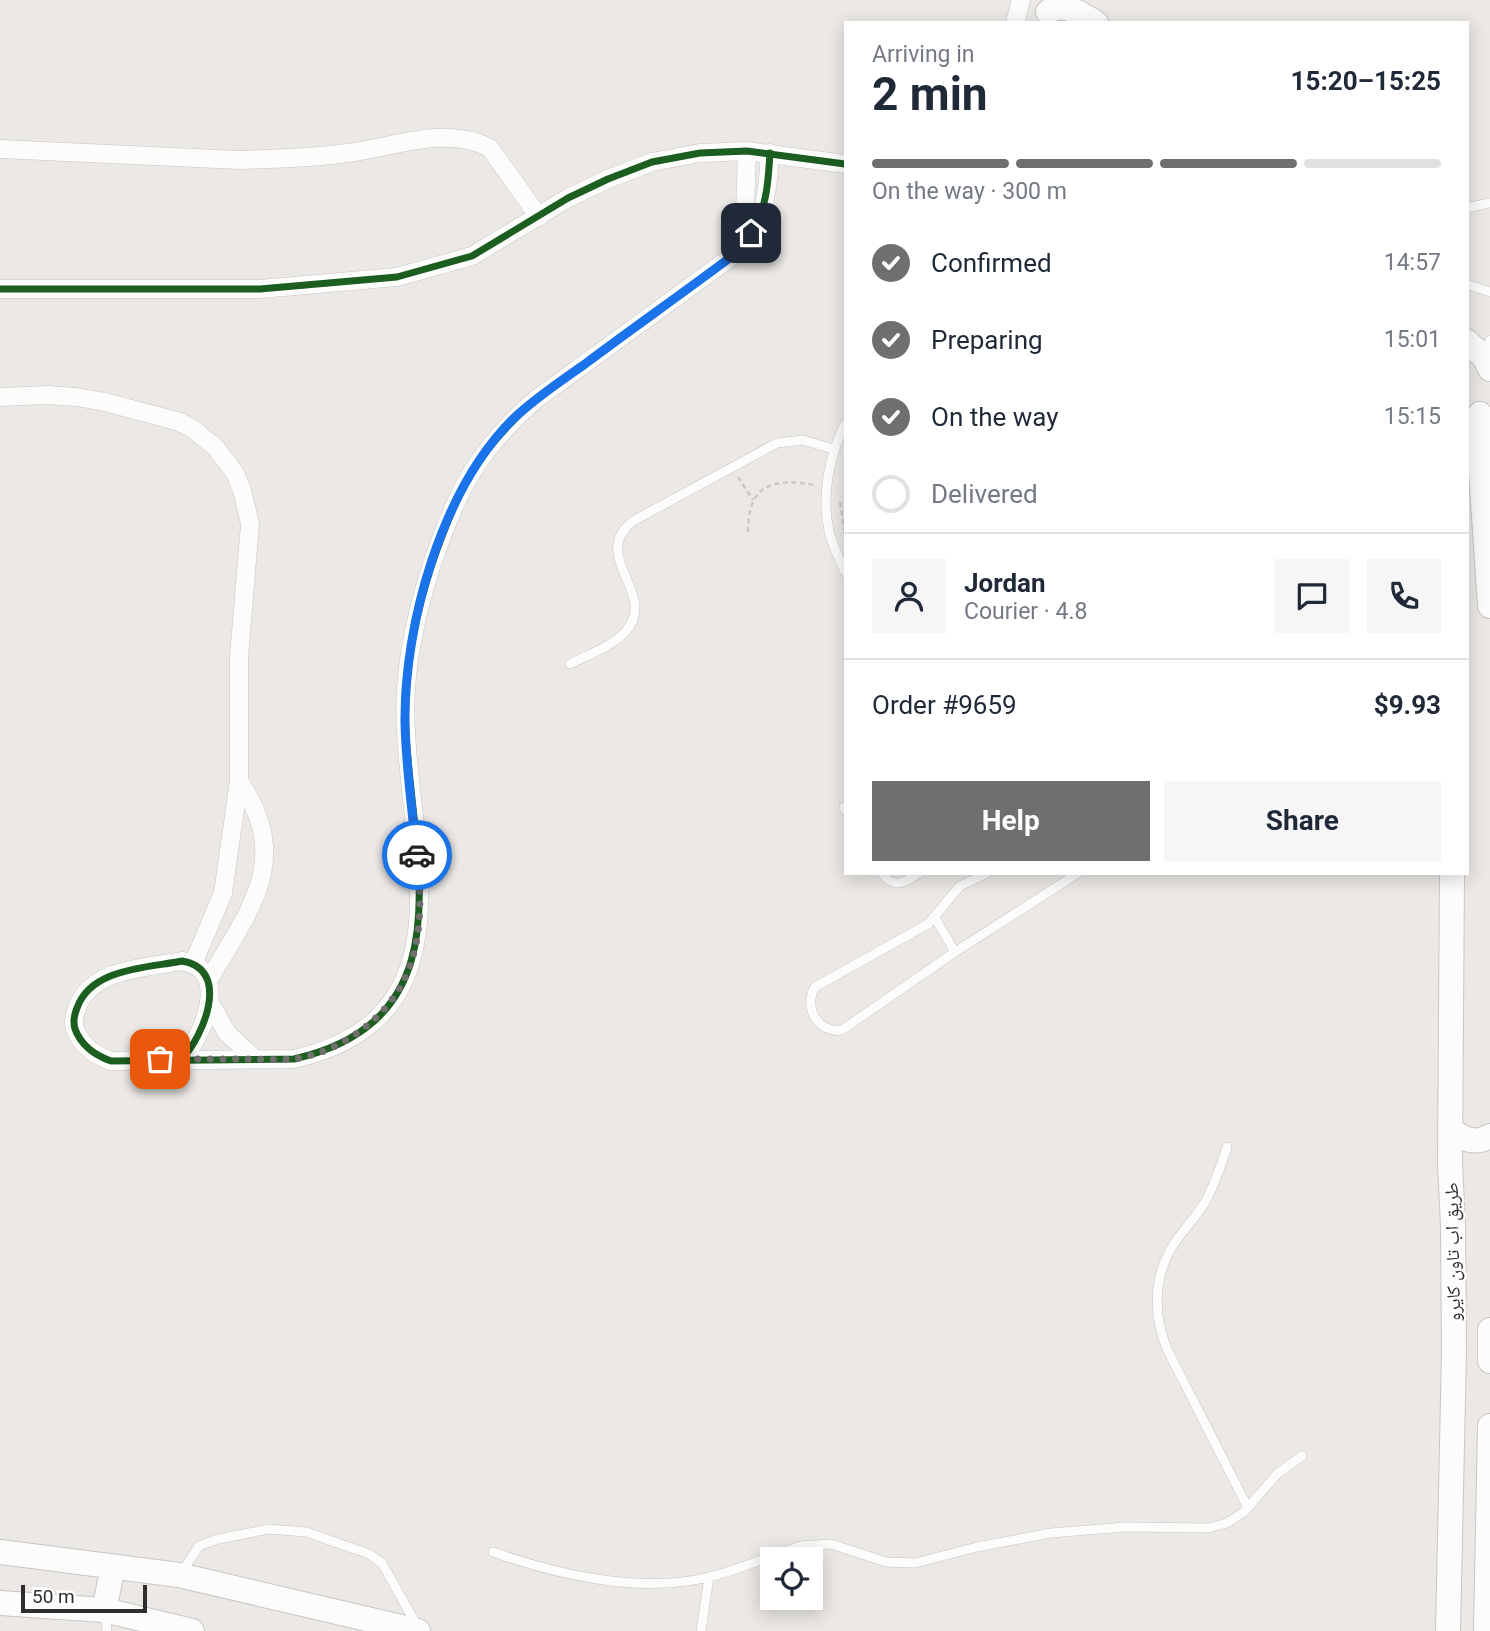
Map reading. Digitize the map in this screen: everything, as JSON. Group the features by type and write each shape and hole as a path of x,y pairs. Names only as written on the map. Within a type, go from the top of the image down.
{"street":[{"path":"1016,21 1021,0"},
{"path":"1082,0 1111,21"},
{"path":"1047,14 1053,7 1062,4 1092,21"},
{"path":"0,149 277,159 351,153 453,136 490,148 539,216"},
{"path":"747,151 745,211 751,233"},
{"path":"0,289 260,289 370,281 424,271 472,256 588,189 652,162 700,153 747,151 844,164"},
{"path":"181,1059 202,1032 209,1001 208,981 193,964 182,961 107,977 83,995 74,1023 76,1032 87,1047 102,1058 120,1062 294,1059 347,1040 389,1005 408,974 417,940 421,903 405,722 410,654 424,588 443,530 465,482 496,438 535,400 731,257 751,233 767,196 770,153"},
{"path":"0,397 47,395 105,401 180,422 215,447 235,473 247,506 250,524 239,657 239,781 222,893 193,964"},
{"path":"1479,411 1490,606"},
{"path":"208,981 251,910 263,872 265,850 260,821 239,781"},
{"name":"طريق اب تاون كايرو","path":"1448,1631 1454,1352 1450,1127 1452,875"},
{"path":"209,1001 227,1033 255,1059"},
{"path":"1450,1127 1455,1134 1469,1140 1477,1141 1490,1136"},
{"name":"طريق اب تاون كايرو","path":"1490,1330 1490,1361"},
{"path":"1486,1631 1490,1426"},
{"path":"0,1552 179,1575 419,1631"},
{"path":"106,1620 114,1567"},
{"path":"1449,1585 1486,1586"},
{"path":"0,1603 192,1631"}],"lane":[{"path":"1469,207 1490,203"},
{"path":"1469,285 1490,292"},
{"path":"844,426 833,449 826,487 829,532 844,570"},
{"path":"570,664 616,639 631,624 635,604 616,551 617,539 623,529 633,521 777,443 803,440 833,449"},
{"path":"884,875 888,881 896,884 916,875"},
{"path":"984,875 953,892 935,918 815,987 809,1004 819,1023 825,1029 842,1030 955,952 1075,875"},
{"path":"935,918 955,952"},
{"path":"1227,1146 1206,1199 1171,1250 1164,1265 1159,1280 1157,1310 1167,1349 1248,1508"},
{"path":"493,1552 534,1566 587,1577 647,1582 709,1577 808,1545 831,1544 845,1547 871,1559 915,1563 977,1547 1051,1533 1125,1527 1209,1528 1236,1518 1277,1474 1303,1456"},
{"path":"179,1575 199,1546 218,1539 269,1528 306,1532 369,1554 382,1563 419,1631"},
{"path":"701,1631 709,1577"}],"path":[{"path":"732,466 753,500"},
{"path":"748,532 748,516 753,500 759,492 775,482 841,488 844,526"}],"cycle path":[{"path":"0,289 260,289 397,277 472,256 568,198 652,162 700,153 747,151 844,164"},
{"path":"182,1059 198,1036 209,1005 210,990 206,977 197,967 182,961 137,968 107,977 84,995 75,1013 75,1029 89,1049 111,1061 294,1059 354,1036 392,1002 412,958 419,908 407,741 407,672 423,594 450,515 483,455 535,400 731,257 742,245 762,210 770,153"}],"way so far":[{"path":"160,1059 294,1059 331,1048 362,1030 389,1005 408,974 417,940 421,903 417,855"}],"route":[{"path":"417,855 405,722 410,654 424,588 443,530 465,482 479,459 514,418 731,257 751,233"}]}
